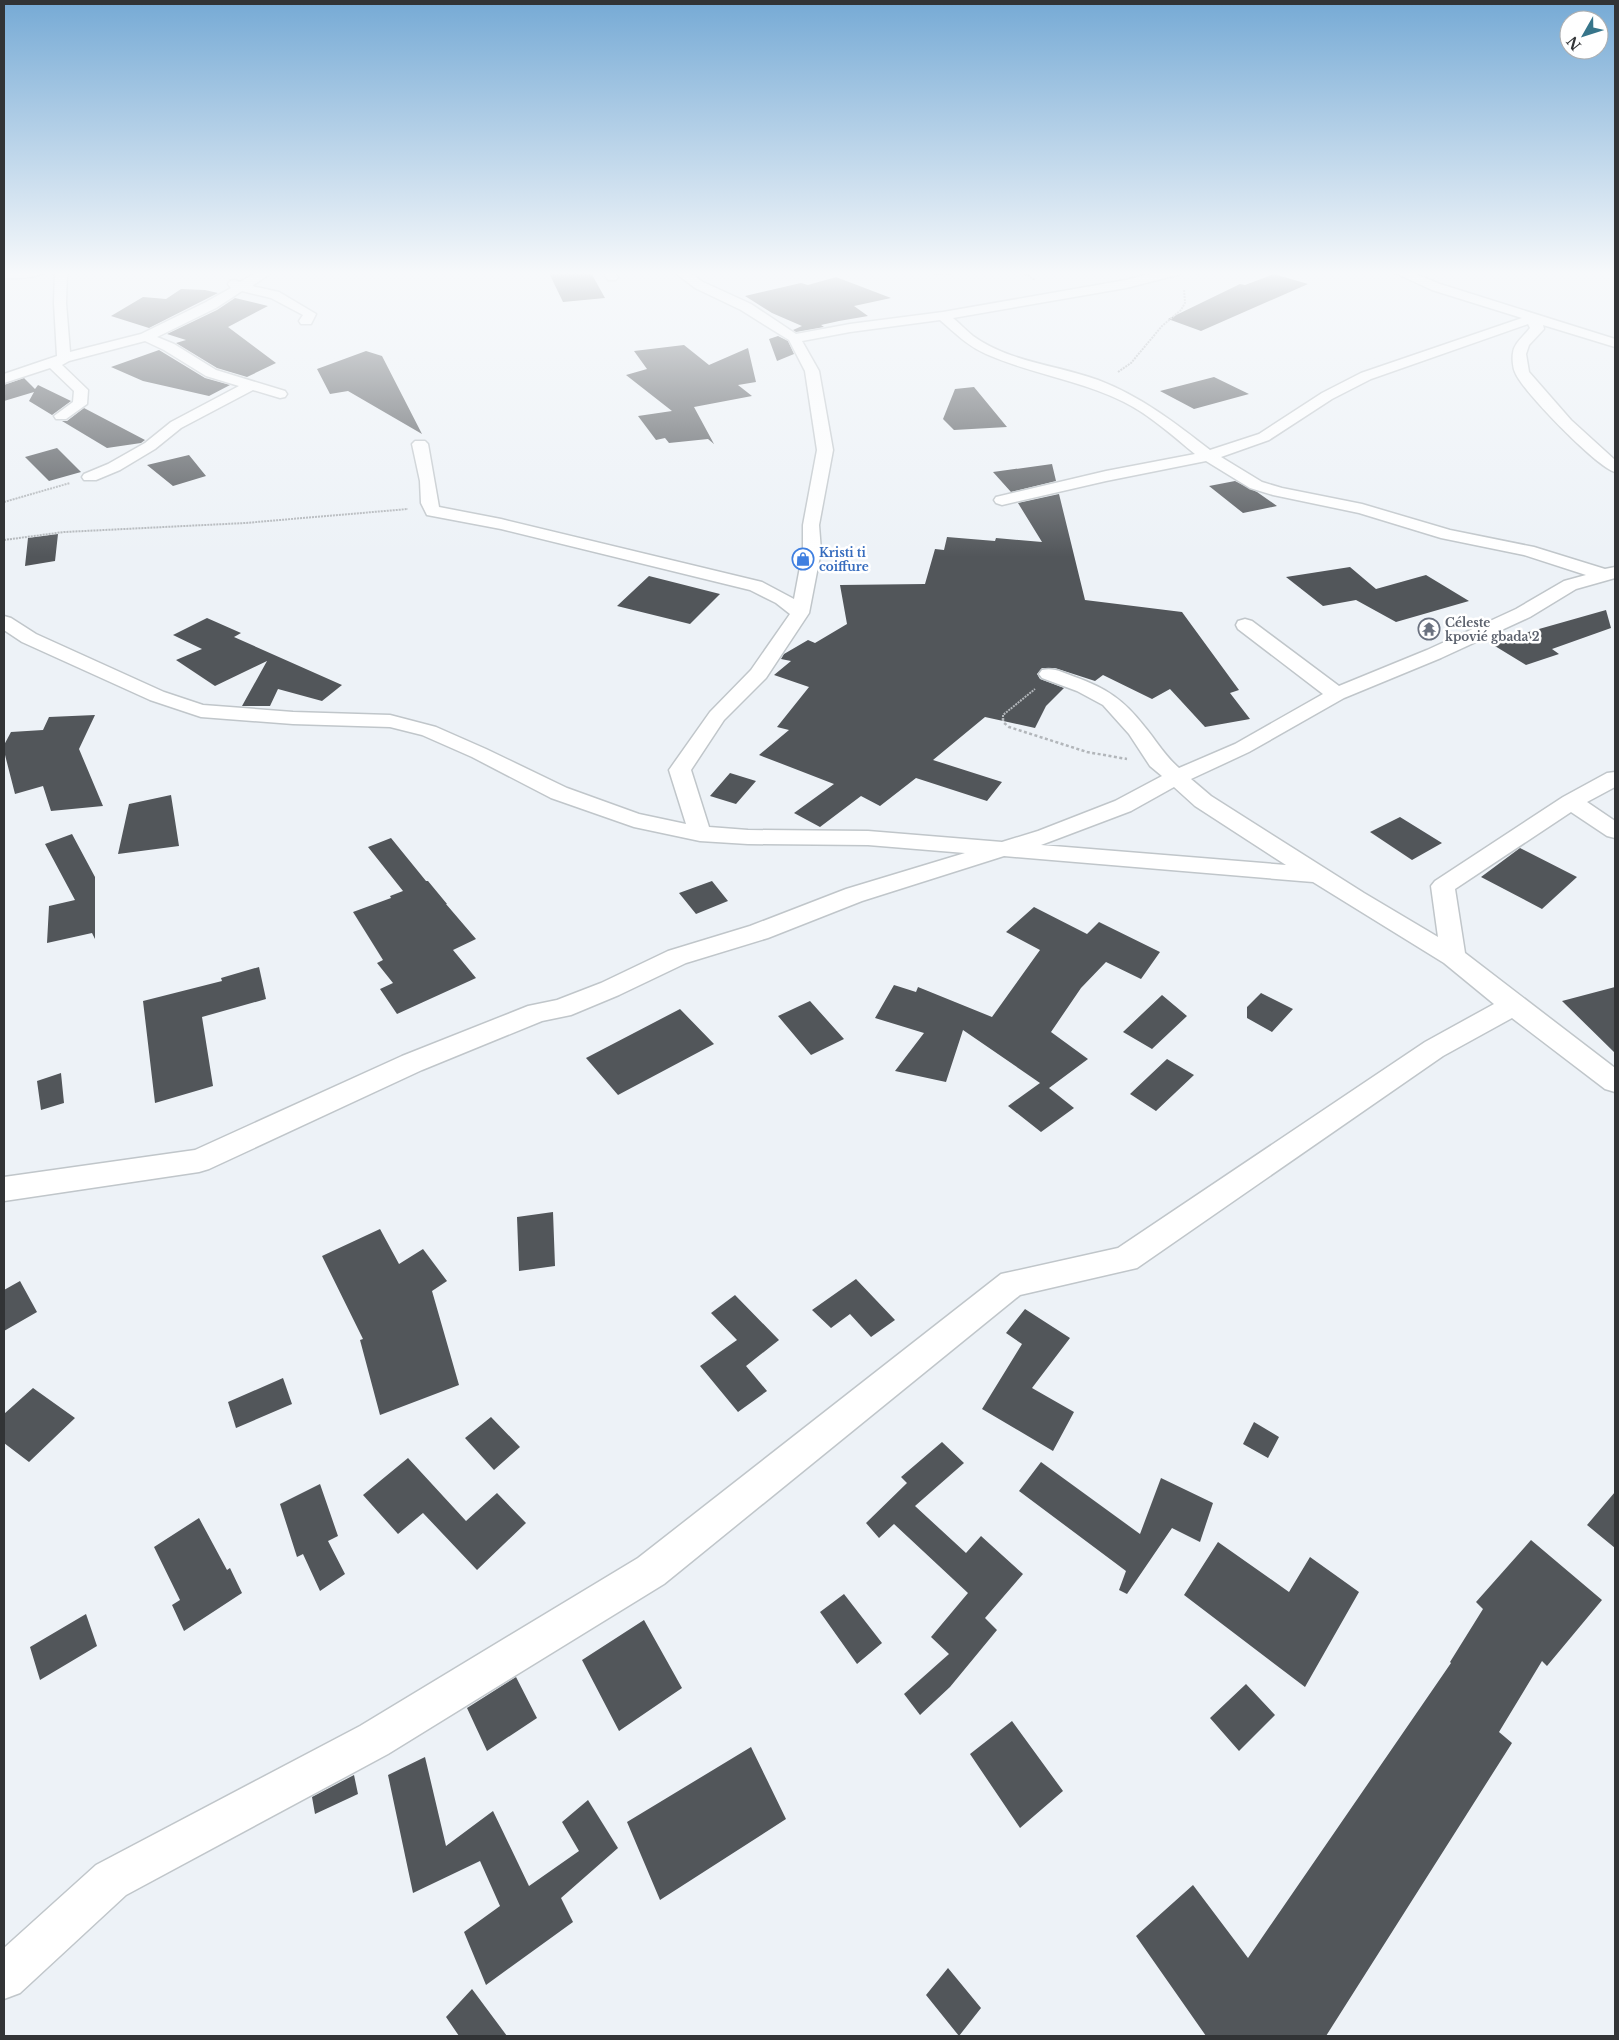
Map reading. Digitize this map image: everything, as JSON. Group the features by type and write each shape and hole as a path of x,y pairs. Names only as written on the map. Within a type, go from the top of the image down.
{"street":[{"path":"4,378 39,366"},
{"path":"55,366 80,390 81,397 80,404 61,416"},
{"path":"200,366 211,373 280,394"},
{"path":"700,834 680,770 717,716 759,674 800,614 812,551 811,525 825,450 812,371 809,366"},
{"path":"1031,366 1114,391 1152,412 1208,456 1256,484 1279,492 1362,509 1447,534 1528,551 1613,575"},
{"path":"1002,500 1096,478 1208,456 1242,446 1264,437 1327,396 1366,376 1395,366"},
{"path":"1521,366 1522,373 1542,398 1600,456 1615,467"},
{"path":"90,477 114,467 150,446 176,425 202,413 250,386"},
{"path":"420,444 428,480 429,503 433,511 510,526 756,586 782,599 800,614"},
{"path":"4,1188 199,1161 412,1063 537,1013 562,1008 610,989 677,957 760,932 854,895 1046,836 1123,806 1176,777 1242,748 1337,694 1434,654 1523,612 1570,585 1613,575"},
{"path":"4,622 29,638 157,696 201,711 293,718 390,722 429,731 479,753 559,793 634,820 700,834 748,837 868,838 1317,874"},
{"path":"1245,624 1293,663 1337,694"},
{"path":"1049,674 1084,687 1110,701 1137,730 1158,761 1203,801 1317,874 1453,957 1615,1082"},
{"path":"1453,957 1443,886 1571,802 1615,778"},
{"path":"1571,802 1615,831"},
{"path":"4,1977 111,1880 374,1740 651,1570 1012,1284 1126,1259 1434,1048 1513,1005"}],"path":[{"path":"1092,383 1121,371 1127,366"},
{"path":"4,540 71,530 245,523 308,516 411,509 433,511"},
{"path":"1049,674 1031,693 1003,715 1003,722 1009,727 1087,752 1133,760 1158,761"}],"building":[{"path":"186,366 205,378 230,385 209,396 143,381 111,367"},
{"path":"214,366 269,366 247,377"},
{"path":"325,366 387,366 422,434 348,391 330,394 317,369"},
{"path":"645,366 752,366 756,382 738,385 752,396 694,407 714,444 708,439 669,443 665,438 656,440 638,416 672,411 626,375 647,369"},
{"path":"1214,377 1249,394 1194,409 1160,391"},
{"path":"24,378 35,389 38,385 71,401 52,415 29,401 34,392 4,401 4,385"},
{"path":"974,387 1007,427 954,430 943,419 955,389"},
{"path":"84,408 145,440 141,443 107,448 62,421 67,421"},
{"path":"57,448 81,472 49,481 25,457"},
{"path":"189,455 206,476 173,486 147,465"},
{"path":"1052,464 1056,481 1011,492 993,472"},
{"path":"1235,481 1257,492 1277,506 1243,513 1209,486"},
{"path":"1059,494 1085,600 1182,612 1239,690 1230,693 1250,719 1205,727 1170,689 1152,699 1103,675 1095,681 1055,668 1042,668 1037,674 1040,679 1064,688 1046,706 1035,728 985,717 933,760 1002,782 987,801 916,778 880,806 861,796 820,827 794,813 834,784 759,755 789,730 777,727 809,687 774,675 791,661 781,659 784,654 808,640 815,643 847,624 840,585 925,584 935,549 944,550 947,537 995,541 996,538 1042,542 1018,503"},
{"path":"58,534 55,561 25,566 28,538"},
{"path":"1350,567 1376,589 1426,575 1469,601 1396,622 1356,600 1323,606 1286,577"},
{"path":"649,576 720,594 690,624 617,606"},
{"path":"1606,610 1611,628 1552,649 1559,654 1526,665 1490,643"},
{"path":"207,618 241,633 234,637 342,685 322,701 278,689 270,706 242,706 267,661 215,686 176,660 202,649 173,635"},
{"path":"95,715 79,749 103,806 51,811 43,786 15,794 4,751 4,745 11,732 43,730 49,717"},
{"path":"730,773 756,781 736,804 710,796"},
{"path":"171,795 179,846 118,854 129,804"},
{"path":"1400,817 1442,843 1412,860 1370,832"},
{"path":"72,834 95,877 95,939 92,933 47,943 49,906 75,900 45,844"},
{"path":"391,838 476,939 453,950 476,978 397,1014 380,989 393,983 377,963 383,960 353,912 391,898 390,896 403,891 368,847"},
{"path":"1520,848 1577,877 1542,909 1481,877"},
{"path":"712,881 728,901 696,914 679,893"},
{"path":"1034,907 1087,934 1099,922 1160,952 1141,979 1106,962 1081,988 1051,1032 1088,1059 1049,1088 1074,1108 1041,1132 1008,1106 1040,1083 963,1030 946,1082 895,1071 924,1033 875,1018 894,985 916,992 918,987 992,1017 1040,950 1006,932"},
{"path":"259,967 266,999 202,1017 213,1086 155,1103 143,1001 222,981 221,978"},
{"path":"1615,987 1615,1053 1562,1001"},
{"path":"1261,993 1293,1009 1272,1032 1247,1018 1247,1007"},
{"path":"1162,995 1187,1016 1152,1049 1123,1032"},
{"path":"810,1001 844,1039 811,1055 778,1016"},
{"path":"680,1009 714,1044 618,1095 586,1058"},
{"path":"1167,1059 1194,1075 1156,1111 1130,1094"},
{"path":"61,1073 64,1103 41,1110 37,1081"},
{"path":"553,1212 555,1266 519,1271 517,1217"},
{"path":"380,1229 399,1264 423,1249 447,1281 432,1291 459,1385 380,1415 360,1340 363,1339 322,1256"},
{"path":"856,1279 895,1320 871,1337 850,1314 831,1328 812,1310"},
{"path":"20,1281 37,1312 4,1331 4,1290"},
{"path":"735,1295 779,1340 746,1366 767,1391 738,1412 700,1366 737,1340 711,1313"},
{"path":"1025,1309 1070,1338 1032,1388 1074,1412 1053,1451 982,1409 1022,1344 1006,1333"},
{"path":"283,1378 292,1404 236,1428 228,1402"},
{"path":"33,1388 75,1418 29,1462 4,1443 4,1414"},
{"path":"491,1417 520,1447 494,1470 465,1438"},
{"path":"1254,1422 1279,1437 1268,1458 1243,1444"},
{"path":"942,1442 964,1463 915,1506 966,1553 981,1536 1023,1574 985,1618 997,1630 950,1687 920,1715 904,1694 949,1654 931,1637 968,1593 894,1524 879,1538 866,1523 907,1483 901,1477"},
{"path":"408,1458 466,1521 497,1493 526,1523 477,1570 423,1513 398,1534 363,1495"},
{"path":"1041,1462 1140,1534 1161,1478 1213,1503 1200,1542 1172,1528 1127,1594 1119,1590 1126,1571 1019,1491"},
{"path":"320,1484 338,1536 328,1541 345,1574 320,1591 303,1554 297,1557 280,1504"},
{"path":"1615,1492 1615,1548 1587,1525"},
{"path":"199,1518 227,1570 230,1568 242,1593 184,1631 172,1605 180,1600 154,1547"},
{"path":"1531,1540 1602,1600 1547,1666 1542,1661 1499,1732 1512,1743 1326,2036 1206,2036 1136,1936 1193,1885 1248,1958 1451,1663 1483,1609 1476,1602"},
{"path":"1218,1542 1289,1592 1310,1557 1359,1592 1305,1687 1184,1595"},
{"path":"844,1594 882,1643 857,1664 820,1612"},
{"path":"86,1614 97,1646 40,1680 30,1647"},
{"path":"644,1620 682,1688 619,1731 582,1660"},
{"path":"516,1677 537,1718 487,1751 467,1708"},
{"path":"1246,1684 1275,1715 1239,1751 1210,1718"},
{"path":"1012,1721 1063,1791 1020,1828 970,1754"},
{"path":"751,1747 786,1819 660,1900 627,1822"},
{"path":"425,1757 446,1846 493,1811 529,1886 579,1851 562,1822 588,1800 618,1848 561,1898 573,1922 486,1985 464,1932 500,1906 480,1861 413,1893 388,1775"},
{"path":"354,1775 358,1794 315,1814 312,1797"},
{"path":"948,1968 981,2008 959,2036 926,1995"},
{"path":"472,1989 507,2036 459,2036 446,2017"}],"place":[{"name":"Kristi ti coiffure","path":"803,559"},
{"name":"Céleste kpovié gbada 2","path":"1429,629"}]}
